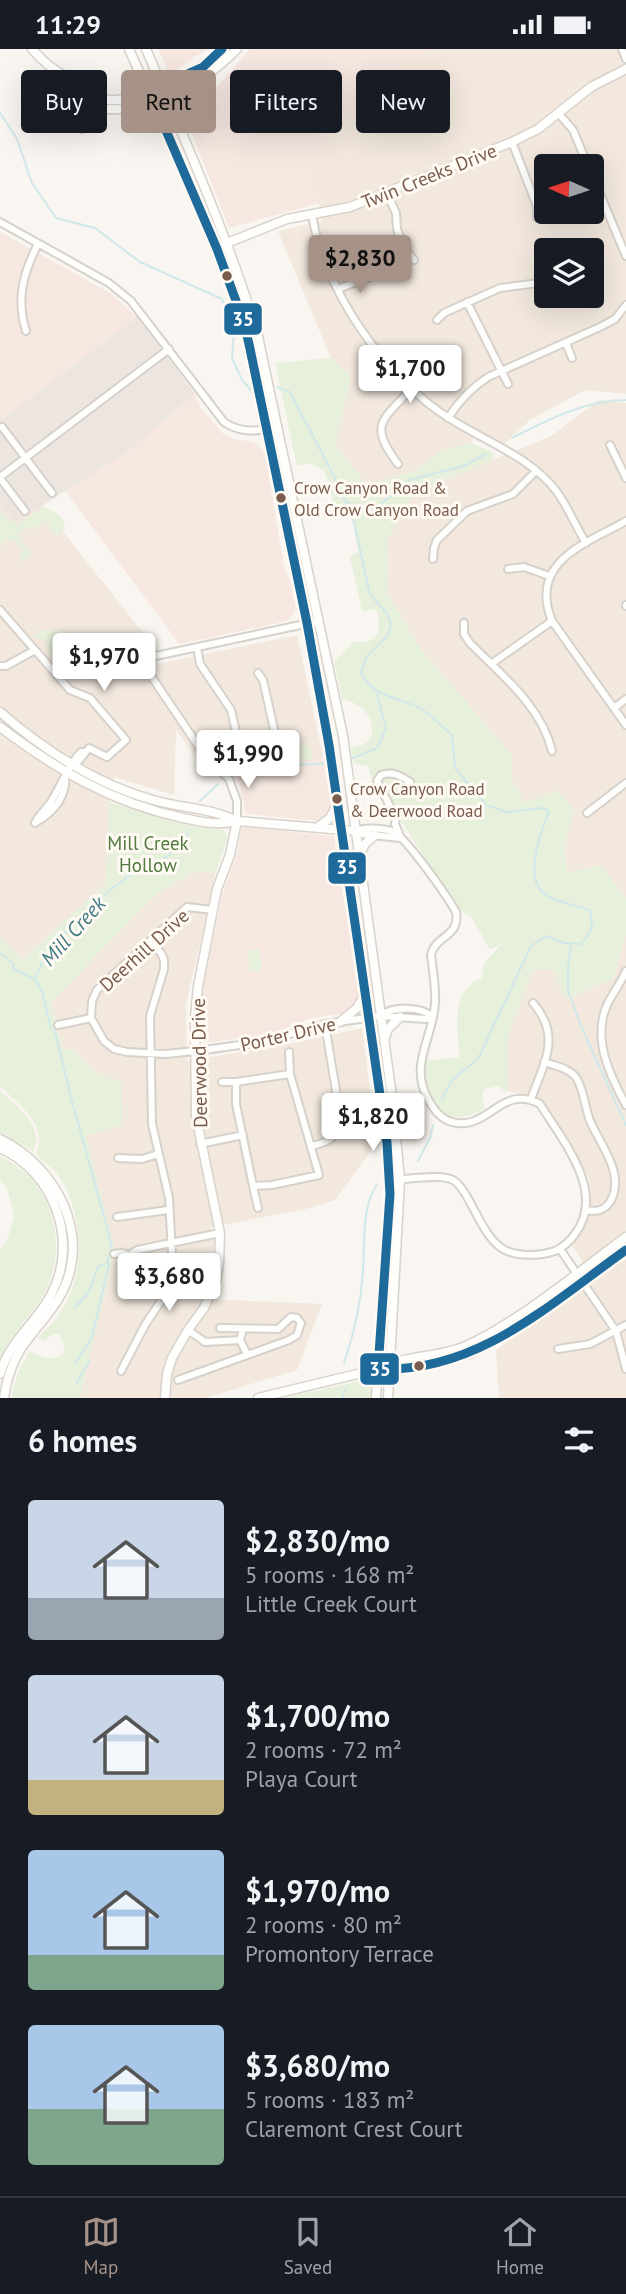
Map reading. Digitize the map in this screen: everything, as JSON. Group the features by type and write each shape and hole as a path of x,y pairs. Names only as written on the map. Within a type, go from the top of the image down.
{"main road":[{"path":"32,49 51,70"},
{"path":"129,49 139,70"},
{"path":"146,49 155,70"},
{"path":"196,70 222,49"},
{"path":"216,70 237,49"},
{"name":"Twin Creeks Drive","path":"216,247 287,219 350,207 387,194 512,142 538,129 591,87 626,69"},
{"path":"167,133 216,247 243,320 307,623 338,803 385,1124 390,1179 387,1260 376,1398"},
{"path":"181,133 258,333 343,736 398,1141 400,1180 388,1398"},
{"path":"0,712 20,730 103,782 133,794 191,810 223,814 237,821"},
{"path":"0,727 66,775 99,791 151,810 224,824 237,821 356,831"},
{"path":"318,827 330,818 338,803"},
{"name":"Deerwood Drive","path":"165,1398 167,1374 172,1358 204,1308 216,1281 219,1264 220,1233 196,1116 195,1017 198,986 217,889 230,855 237,821"},
{"path":"359,855 363,845 375,835"},
{"path":"340,1021 357,1008 366,992"},
{"path":"384,1041 388,1029 400,1017"},
{"path":"0,1139 25,1152 55,1185 68,1215 72,1248 62,1293 51,1312 18,1354 10,1370 4,1398"},
{"path":"0,1148 24,1162 43,1183 57,1209 63,1239 61,1269 51,1295 42,1310 17,1338 0,1374"},
{"path":"258,1398 378,1369 389,1367 403,1370 470,1353 510,1333 626,1237"},
{"path":"578,1277 626,1250"}],"street":[{"path":"622,49 626,59"},
{"path":"558,113 573,130 583,154"},
{"path":"512,142 534,198"},
{"path":"387,194 396,213 397,229 403,247 414,260"},
{"path":"604,203 626,255"},
{"path":"312,214 317,238 338,289 363,335 412,389 448,418 536,471 556,491 586,543"},
{"path":"0,222 109,283 131,301 224,422 232,428 245,431 278,427"},
{"path":"26,331 22,320 21,290 29,262 38,244"},
{"path":"338,289 372,276"},
{"path":"437,320 444,313 500,288 534,284"},
{"path":"467,302 508,384"},
{"path":"448,418 473,387 500,369 566,343 615,319 625,308"},
{"path":"566,343 572,358"},
{"path":"25,510 0,477 169,349"},
{"path":"398,464 383,444 380,431 384,419 412,389"},
{"path":"2,427 52,493"},
{"path":"610,445 626,478"},
{"path":"433,559 438,540 467,511 513,494 536,471"},
{"path":"626,521 564,555 549,576 546,602 552,621 626,725"},
{"path":"508,569 524,567 549,576"},
{"path":"0,610 70,690 90,698 125,740 107,757 89,748 84,752 60,781 51,802 35,823 48,816 56,807 66,783 66,775"},
{"path":"243,749 239,745 230,710 200,664 197,647 319,621"},
{"path":"491,664 552,621"},
{"path":"464,623 464,634 469,642 528,702 548,734 552,751"},
{"name":"Deerwood Drive","path":"197,647 151,657 146,663 147,670 201,750 229,779 237,801 237,821"},
{"path":"0,666 6,666 35,650"},
{"path":"222,770 243,749 272,743 276,738 263,680 258,673"},
{"path":"614,708 626,699"},
{"path":"400,838 395,824 396,818 377,781 378,777 389,773 410,782"},
{"path":"587,813 626,783"},
{"path":"356,831 362,828 393,831 449,899 456,912 454,930 432,950 431,955 436,1001 421,1060 421,1079 425,1094 440,1116 453,1123 468,1123 517,1097 531,1099 540,1104 586,1187 586,1210 582,1225 568,1244 537,1255 522,1254 503,1249 485,1230 452,1179 390,1179"},
{"path":"356,831 400,838"},
{"name":"Deerhill Drive","path":"195,1051 150,1054 114,1049 104,1041 91,1018 90,1009 97,991 187,907 213,910"},
{"path":"121,1371 149,1318 167,1292 173,1272 169,1198 152,1124 150,1016 164,969 160,953 149,942"},
{"path":"626,971 607,1005 601,1025 601,1037 608,1066 626,1105"},
{"path":"531,1099 550,1043 542,1013 533,1003"},
{"path":"380,1016 389,1010 403,1009 427,1011 433,1017"},
{"path":"380,1016 426,1019 433,1017"},
{"name":"Porter Drive","path":"195,1051 262,1042 325,1024 380,1016"},
{"path":"58,1025 91,1018"},
{"path":"312,1146 332,1139 339,1131 341,1121 325,1024"},
{"path":"253,1186 272,1185 319,1175 290,1074 289,1052"},
{"path":"544,1062 564,1069 577,1079 589,1117 620,1177 619,1189 607,1206 597,1212 586,1210"},
{"path":"222,1082 290,1074"},
{"path":"236,1082 236,1104 258,1208"},
{"path":"200,1144 243,1135"},
{"path":"118,1158 142,1159 158,1154"},
{"path":"117,1217 168,1210"},
{"path":"114,1254 122,1252 129,1255 137,1250 220,1233"},
{"path":"560,1249 616,1331 626,1369"},
{"path":"178,1380 294,1338 300,1332 301,1323 297,1318 291,1317 278,1329 220,1328"},
{"path":"558,1349 590,1344 626,1325"},
{"path":"243,1329 240,1340 247,1354"},
{"path":"188,1330 205,1342 240,1340"}],"shaded area":[{"path":"158,49 207,49 176,70 168,70"},
{"path":"250,49 434,49 396,65 392,70 356,70 356,110 342,121 342,70 232,70"},
{"path":"434,49 626,49 626,394 585,390 530,420 504,444 476,431 471,443 443,450 417,470 367,485 335,444 351,377 331,358 278,231 322,221 308,168 334,133 342,133 342,121 346,116 356,110 356,133 450,133 450,70 392,70 396,65"},
{"path":"230,72 230,133 334,133 308,168 319,203 229,228 192,133 216,133 218,86"},
{"path":"0,232 110,293 137,317 0,421"},
{"path":"137,317 195,394 128,451 15,523 0,505 0,421"},
{"path":"195,394 200,407 222,433 234,439 254,442 265,453 284,567 291,583 296,610 290,619 283,622 179,644 65,490 128,451"},
{"path":"599,400 626,403 626,898 600,865 567,873 564,847 574,810 525,803 512,780 512,755 421,650 387,592 388,538 410,499 446,479 551,436"},
{"path":"0,505 15,523 42,505 143,633 158,664 297,635 323,757 252,757 221,779 194,755 176,729 174,795 114,777 109,802 107,883 23,959 0,939"},
{"path":"252,757 323,757 331,805 326,816 317,821 246,814 239,784 231,772"},
{"path":"245,827 334,836 357,1000 345,1013 309,1019 271,1034 204,1043 200,1033 202,993 223,892 238,852 241,829"},
{"path":"194,872 216,872 186,1005 187,1061 362,1028 377,1142 335,1200 306,1209 210,1227 214,1245 211,1273 199,1299 322,1304 297,1370 205,1398 80,1398 114,1248 85,1136 122,1125 121,1082 97,1073 73,1049 63,1050 51,1002 155,895"},
{"path":"626,934 626,1398 499,1398 496,1350 595,1281 572,1246 591,1215 589,1178 540,1099 508,1091 508,1036 533,970 553,970 567,999 614,978"}],"green space":[{"path":"331,358 351,377 335,444 367,485 417,470 443,450 471,443 494,453 492,461 446,479 410,499 388,538 387,592 421,650 512,755 512,780 525,803 557,790 574,810 564,847 567,873 600,865 626,898 626,934 614,978 566,999 553,970 533,970 508,1036 508,1091 506,1093 499,1086 484,1089 482,1097 485,1108 470,1115 457,1117 438,1109 427,1088 423,1061 460,1057 457,1023 460,1001 472,983 482,978 484,964 501,944 490,949 471,917 461,911 438,879 397,814 381,799 368,766 354,764 351,748 370,739 372,724 361,708 342,699 334,662 353,642 368,641 376,635 378,617 376,609 362,611 350,557 358,552 352,514 337,517 325,471 310,463 297,466 275,363"},
{"path":"43,507 58,514 65,528 57,535 52,532 50,525 44,522 38,529 35,526 23,529 18,534 24,545 30,548 31,556 22,561 19,555 23,550 16,542 9,539 0,547 0,511 17,525"},
{"path":"41,630 71,632 69,649 56,662 48,652 46,641 34,636"},
{"path":"303,743 310,746 313,759 293,762 292,756"},
{"name":"Mill Creek Hollow","path":"109,802 174,822 223,830 228,836 216,872 194,872 155,895 51,1002 63,1050 73,1049 97,1073 121,1082 123,1125 86,1136 114,1254 80,1398 11,1398 19,1370 30,1351 51,1358 63,1353 65,1348 60,1334 54,1334 43,1341 38,1337 55,1320 67,1301 74,1284 79,1246 67,1191 55,1172 36,1154 39,1134 35,1125 23,1108 0,1086 0,938 23,959 106,883"},
{"path":"259,949 262,970 250,972 247,951"},
{"path":"0,1091 21,1110 32,1126 36,1134 33,1151 0,1132"},
{"path":"0,1156 19,1168 46,1200 56,1241 55,1262 49,1282 39,1302 8,1344 0,1360 0,1250 7,1241 14,1215 7,1188 0,1180"},
{"path":"372,1381 371,1398 283,1398"}],"waterway":[{"path":"0,113 17,139 32,183 56,218 95,228 140,262 222,299 234,332 232,358 242,380 251,390"},
{"path":"277,387 290,392 336,480 354,522 370,595 387,613 391,624 389,634 367,656 361,672 366,681 379,692 425,712 452,735 455,768 486,805 507,812 543,808 549,811 535,857 536,880 540,889 548,896 590,910 591,929 581,944 564,943 547,936 531,946 478,1059 452,1080 442,1099"},
{"path":"512,438 582,407 626,400"},
{"path":"344,500 357,508 369,510 379,506 409,480 463,466 486,454"},
{"name":"Mill Creek","path":"353,758 377,748 386,729 377,694"},
{"name":"Mill Creek","path":"241,770 325,763"},
{"name":"Mill Creek","path":"200,801 218,784"},
{"name":"Mill Creek","path":"51,1029 42,991 35,979 52,948 81,916 114,887 144,866 169,855 190,830"},
{"path":"571,945 568,991 626,1125"},
{"path":"0,953 13,963 14,969 34,979"},
{"path":"54,1028 73,1106"},
{"path":"74,1108 108,1231 111,1253"},
{"path":"418,1161 430,1138 433,1125"},
{"path":"344,1363 361,1294 368,1204 377,1184"},
{"path":"75,1308 89,1292 98,1267 108,1263 108,1256"},
{"path":"75,1364 92,1337 109,1264"},
{"path":"77,1383 89,1361"},
{"path":"342,1398 345,1390"}],"transit line":[{"name":"35","path":"222,49 203,67 149,91 217,249 243,320 307,623 329,745 387,1143 390,1194 378,1369 414,1367 448,1360 480,1347 540,1312 626,1250"}],"place":[{"name":"Crow Canyon Road & Old Crow Canyon Road","path":"281,498"},
{"name":"Crow Canyon Road & Deerwood Road","path":"337,799"}]}
